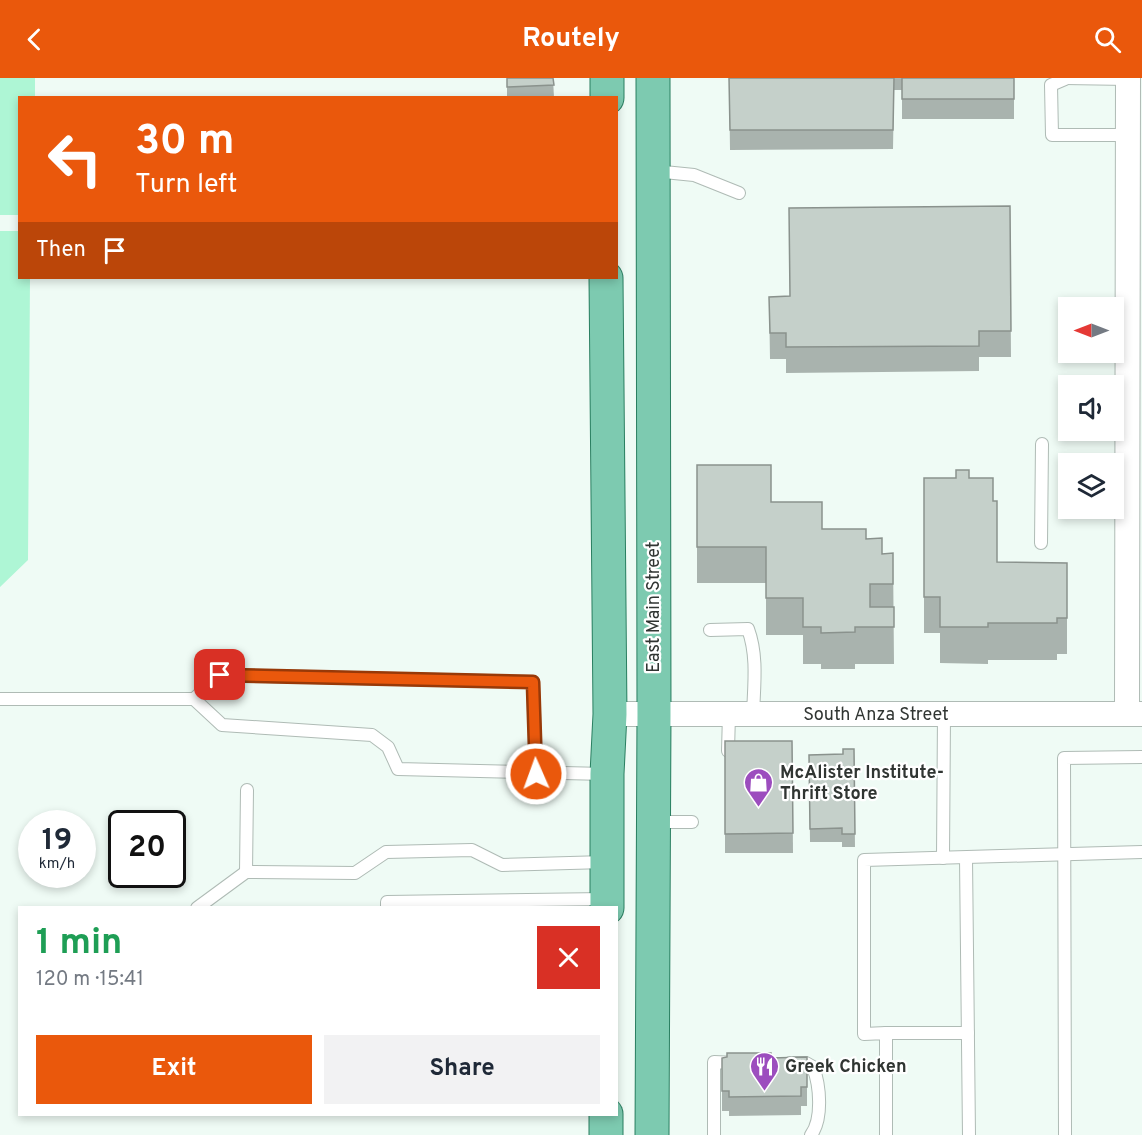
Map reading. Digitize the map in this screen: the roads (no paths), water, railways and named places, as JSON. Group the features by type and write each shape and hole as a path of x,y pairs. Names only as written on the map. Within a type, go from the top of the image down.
{"main road":[{"path":"607,78 607,96"},
{"name":"East Main Street","path":"652,1135 653,78"},
{"path":"606,279 610,714 607,774 607,903"},
{"path":"606,1116 606,1135"}],"street":[{"path":"1128,78 1134,714"},
{"name":"South Anza Street","path":"610,714 1134,714"}],"lane":[{"path":"1128,78 1065,78 1051,84 1052,135 1128,135"},
{"path":"653,171 694,176 739,194"},
{"path":"1041,543 1042,444"},
{"path":"710,630 748,629 753,642 754,657 753,714"},
{"path":"0,699 194,699 220,675 533,682 536,774"},
{"path":"194,699 222,725 372,735 388,747 398,769 607,774"},
{"path":"728,751 729,714"},
{"path":"943,858 944,714"},
{"path":"1065,1135 1062,855 1064,758 1142,757"},
{"path":"246,872 247,790"},
{"path":"653,822 692,822"},
{"path":"200,906 246,872 355,873 386,852 472,850 502,865 607,862"},
{"path":"968,1033 864,1034 864,860 1142,852"},
{"path":"966,858 969,1135"},
{"path":"387,906 387,902 607,903"},
{"path":"886,1033 886,1135"},
{"path":"714,1135 714,1062 749,1063"},
{"path":"772,1063 806,1063 813,1067 817,1078 818,1114 811,1135"}],"place":[{"name":"McAlister Institute- Thrift Store","path":"759,808"},
{"name":"Greek Chicken","path":"764,1092"}]}
